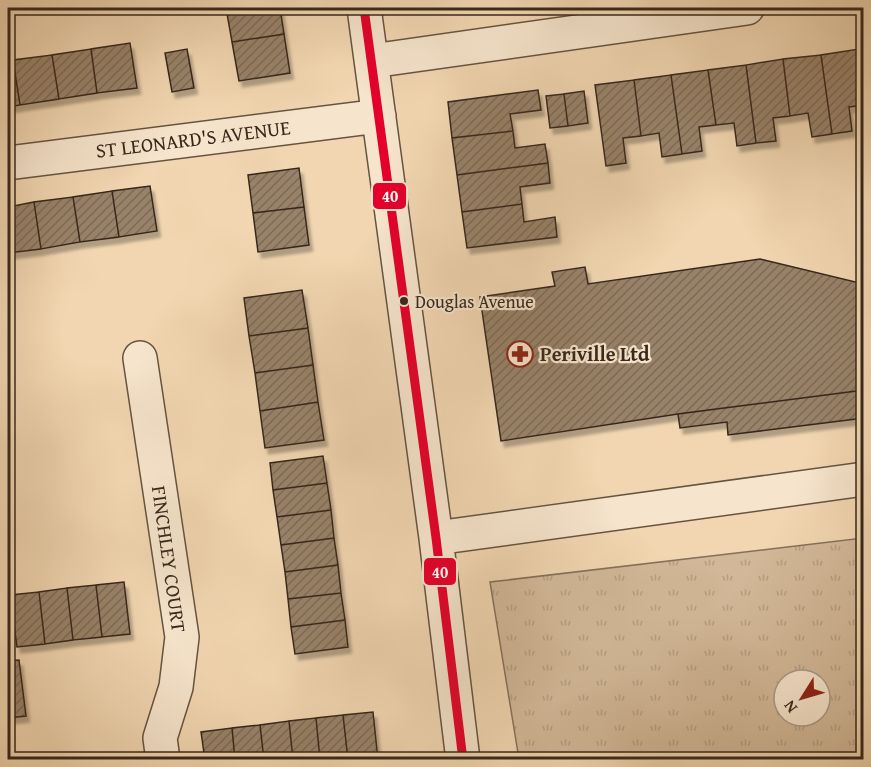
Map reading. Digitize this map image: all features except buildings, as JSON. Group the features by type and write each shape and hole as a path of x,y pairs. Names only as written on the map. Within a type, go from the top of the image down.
{"street":[{"path":"364,8 436,538 462,759"},
{"path":"372,61 747,8"},
{"name":"ST LEONARD'S AVENUE","path":"8,163 379,116"},
{"name":"FINCHLEY COURT","path":"140,358 182,637 176,687 160,738 163,759"},
{"path":"436,538 864,479"}],"green space":[{"path":"863,538 863,759 519,759 490,582"}],"transit line":[{"name":"40","path":"364,8 436,538 463,760"}],"place":[{"name":"Douglas Avenue","path":"404,301"},
{"name":"Periville Ltd","path":"520,354"}]}
